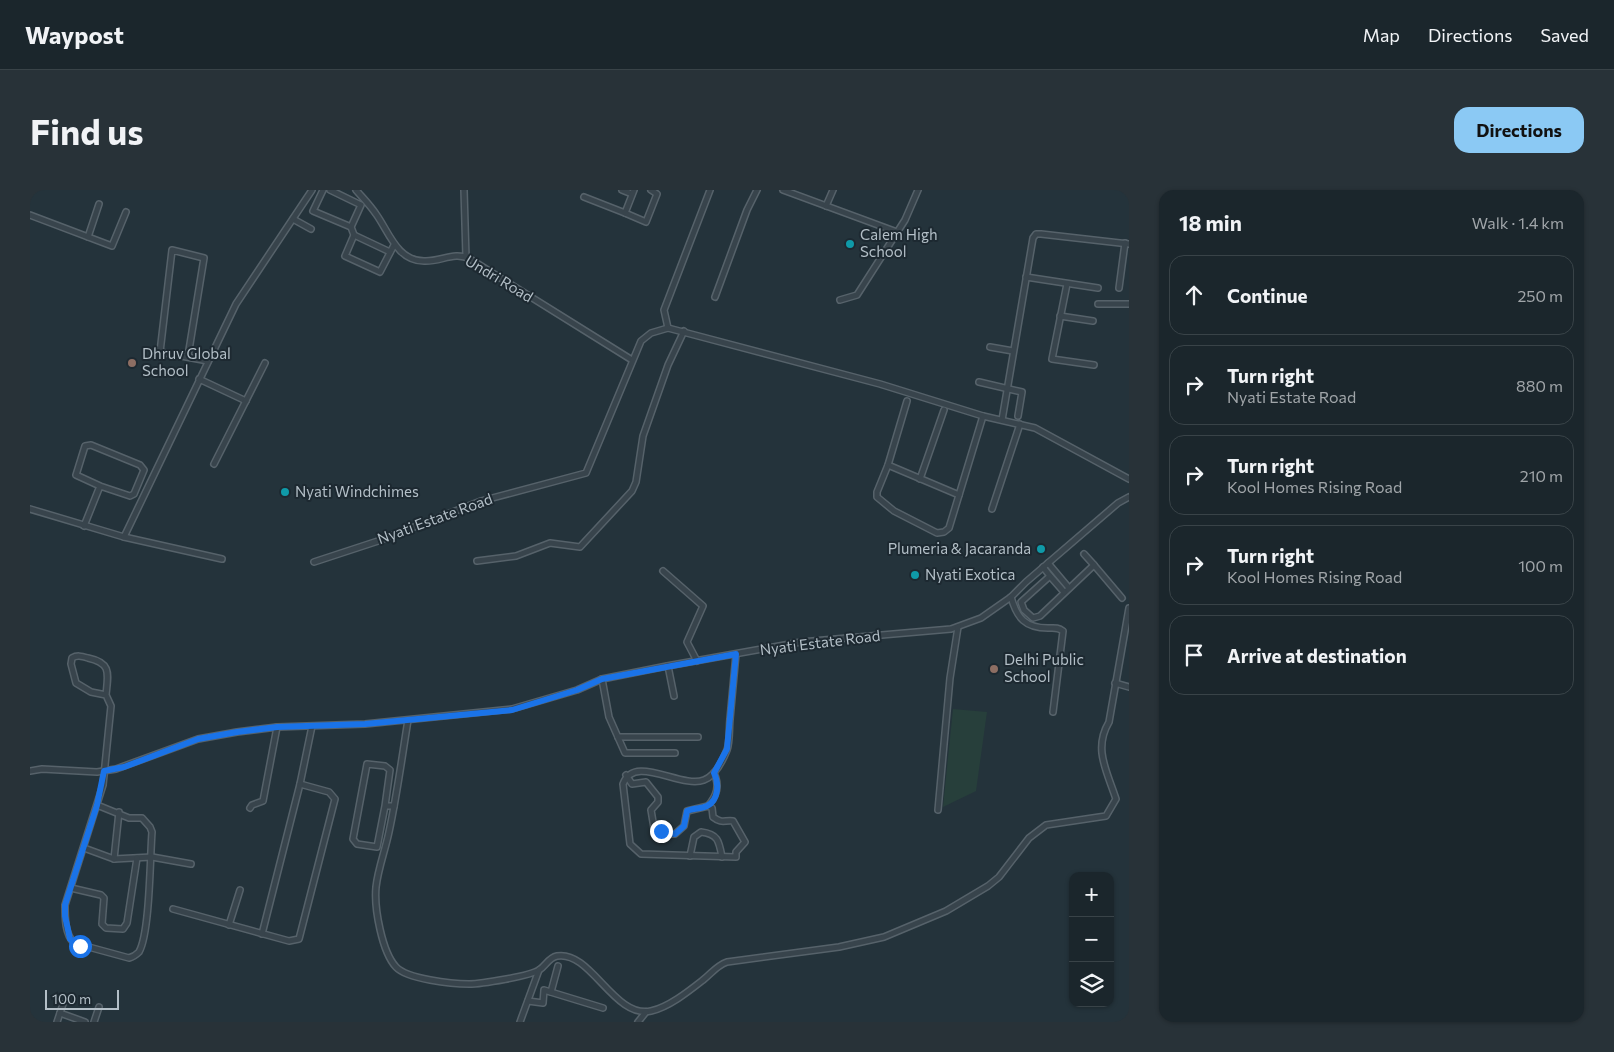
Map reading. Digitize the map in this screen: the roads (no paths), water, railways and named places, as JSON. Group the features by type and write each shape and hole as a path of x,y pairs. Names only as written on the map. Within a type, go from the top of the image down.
{"street":[{"path":"124,537 244,289 312,190"},
{"path":"323,190 313,210 352,227"},
{"path":"330,190 342,192 362,205 352,227 354,235 345,256 380,272 394,246"},
{"name":"Undri Road","path":"356,190 377,215 394,246 417,261 430,261 457,255 466,257 632,360"},
{"path":"464,190 466,257"},
{"path":"622,190 633,192 625,213"},
{"path":"584,197 646,222 657,194 651,190"},
{"path":"710,190 666,303 664,310 668,328 880,384 983,416 1020,424 1051,435 1129,479"},
{"path":"715,297 747,210 757,190"},
{"path":"783,190 897,232"},
{"path":"826,206 833,190"},
{"path":"840,300 857,295 905,220 918,190"},
{"path":"88,237 99,204"},
{"path":"30,215 112,246 126,212"},
{"path":"293,219 311,229"},
{"path":"1002,420 1033,238 1036,234 1127,244 1119,288"},
{"path":"354,235 390,252"},
{"path":"188,356 204,258 172,250 160,352 208,361"},
{"path":"1026,277 1098,288"},
{"path":"1067,284 1052,358 1094,365"},
{"path":"1098,304 1129,304"},
{"path":"1060,316 1093,321"},
{"name":"Nyati Estate Road","path":"314,562 378,541 489,499 586,473 641,341 651,333 668,328"},
{"path":"477,562 516,556 550,543 580,547 591,538 632,490 636,482 643,436 668,365 684,331"},
{"path":"990,347 1013,351"},
{"path":"214,464 265,363"},
{"path":"199,379 246,401"},
{"path":"979,382 1022,392 1018,416"},
{"path":"907,401 888,465 877,492 877,498 894,511 938,532 944,532 949,528 983,416"},
{"path":"920,479 944,410"},
{"path":"992,509 1020,424"},
{"path":"88,445 140,465 144,470 134,494 130,496 100,486 76,475 84,448 88,445"},
{"path":"888,465 959,495"},
{"path":"84,526 100,486"},
{"name":"Nyati Estate Road","path":"30,771 42,769 104,771 124,767 198,739 277,727 408,720 512,710 577,690 602,679 697,660 801,642 951,630 981,618 1012,598 1046,565 1118,503 1129,496"},
{"path":"30,509 124,537 222,559"},
{"path":"1084,554 1122,598"},
{"path":"1046,565 1050,576 1066,590"},
{"path":"1046,565 1066,590"},
{"path":"1050,576 1023,599 1021,606 1035,618 1094,565"},
{"path":"662,571 703,606 687,642 697,660"},
{"path":"1012,598 1016,614 1023,621 1039,628 1058,627 1063,631 1053,712"},
{"path":"638,1022 646,1012 672,1002 704,979 714,968 727,962 866,942 932,917 988,886 1000,877 1029,838 1046,825 1106,816 1116,799 1100,751 1101,735 1108,722 1115,683 1126,640 1129,609"},
{"path":"938,810 950,678 958,627"},
{"path":"708,806 712,808 713,817 721,823 733,821 744,838 745,842 736,852 736,857 641,854 630,844 623,784 626,775 631,771 641,771 691,781 704,781 714,773 727,749 736,654"},
{"path":"97,805 119,812 129,818 142,818 150,827 148,906 142,944 138,952 129,958 80,946 70,939 65,916 65,905 97,805 104,771 111,706 106,695 108,673 105,666 96,659 78,656 72,658 71,664 76,683 91,692 106,695"},
{"path":"668,666 674,696"},
{"path":"602,679 610,717 625,754 675,753"},
{"path":"1115,683 1129,687"},
{"path":"408,720 394,806 376,888 376,908 385,948 396,968 413,976 469,984 539,970 556,956 574,958 620,1001 646,1012"},
{"path":"262,934 300,784 312,726"},
{"path":"250,808 252,805 263,801 277,727"},
{"path":"618,737 698,737"},
{"path":"367,764 385,766 390,770 386,806 377,847 357,844 353,839 367,764"},
{"path":"626,775 632,784 646,782 658,797 658,802 652,810 654,828 675,834 684,826 687,811 708,806 717,791 718,784 714,773"},
{"path":"173,909 292,942 301,937 335,803 332,794 300,784"},
{"path":"386,806 394,806"},
{"path":"114,859 119,812"},
{"path":"690,856 694,837 701,832 715,836 719,840 722,856"},
{"path":"84,848 114,859 150,857 191,864"},
{"path":"71,888 101,895 104,898 102,924 106,928 123,929 127,923 138,858"},
{"path":"229,925 240,890"},
{"path":"551,992 558,966"},
{"path":"520,1022 539,970"},
{"path":"528,1001 543,1003 544,990 603,1008"},
{"path":"57,1022 63,1004"},
{"path":"94,1022 99,1007"},
{"path":"60,1013 85,1022"}],"place":[{"name":"Calem High School","path":"850,244"},
{"name":"Dhruv Global School","path":"132,363"},
{"name":"Nyati Windchimes","path":"285,492"},
{"name":"Plumeria & Jacaranda","path":"1041,549"},
{"name":"Nyati Exotica","path":"915,575"},
{"name":"Delhi Public School","path":"994,669"}]}
